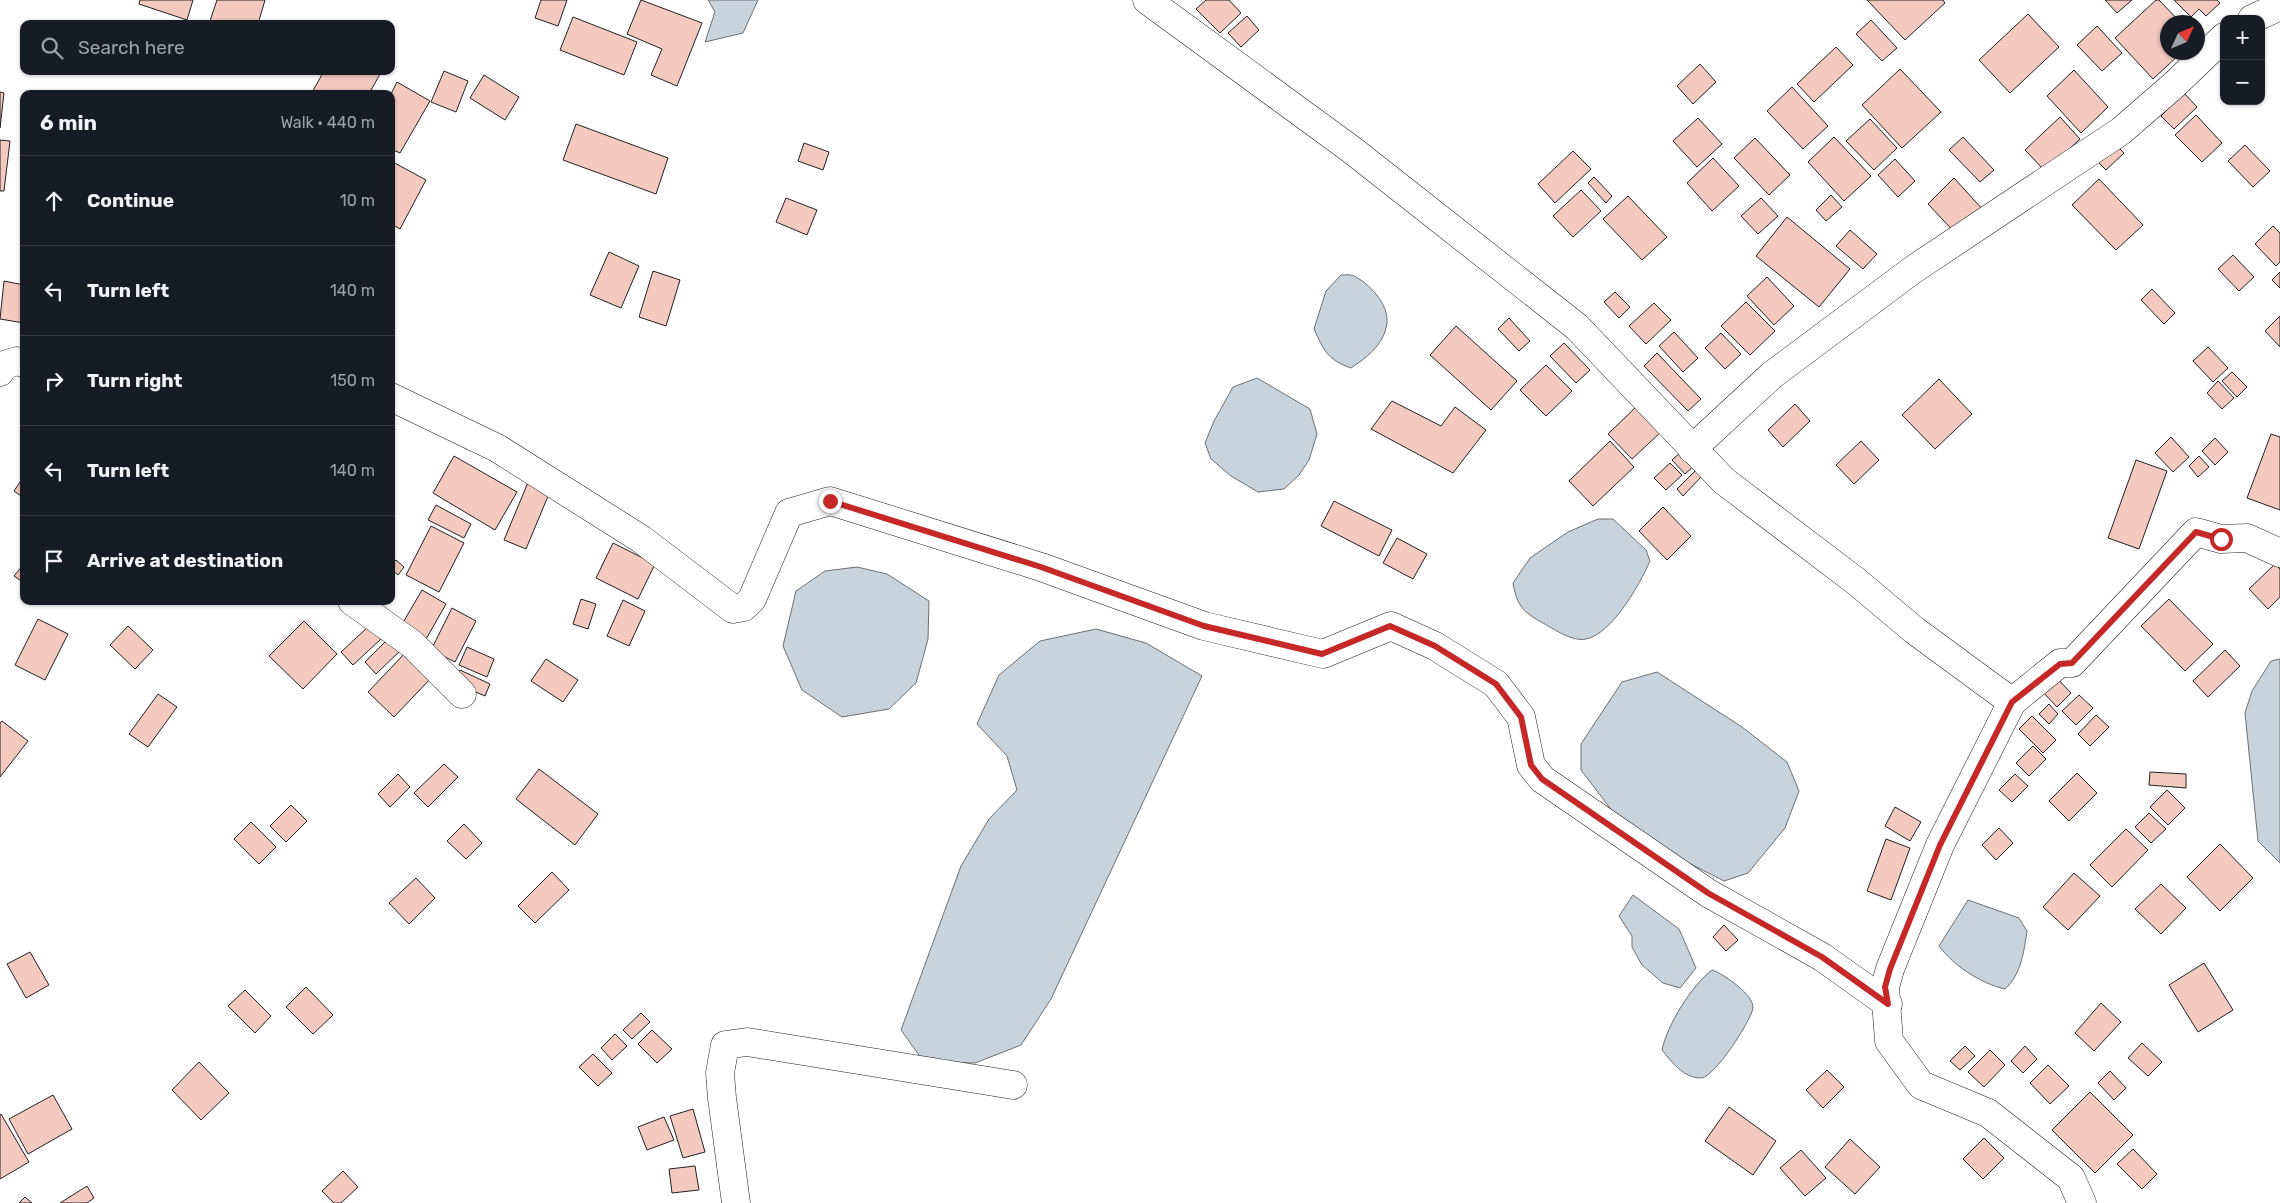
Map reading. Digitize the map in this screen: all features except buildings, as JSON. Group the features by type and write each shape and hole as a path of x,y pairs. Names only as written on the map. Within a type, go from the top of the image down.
{"street":[{"path":"1147,0 1352,150 1577,327 1692,449 1731,487 1857,582 1914,630 2012,702"},
{"path":"2261,15 2280,6"},
{"path":"1692,449 1772,375 1914,269 2121,131 2174,85 2220,40"},
{"path":"0,372 4,365 20,362"},
{"path":"395,399 496,448 641,539 733,609 744,607 752,599 790,513 830,501 1041,567 1204,626 1322,654 1390,626 1435,646 1496,684 1521,717 1531,765 1542,779 1708,893 1822,957 1888,1004"},
{"path":"2082,1203 2071,1178 1988,1113 1921,1085 1889,1041 1888,1004 1885,987 1890,969 1940,845 2012,702 2060,664 2072,663 2196,532 2221,539 2247,538 2280,553"},
{"path":"358,605 412,644 462,694"},
{"path":"736,1203 720,1073 725,1046 747,1042 1013,1085"}],"shaded area":[{"path":"708,0 758,0 743,33 705,42 715,12"},
{"path":"1341,275 1354,276 1368,286 1383,305 1387,320 1384,334 1377,346 1368,356 1351,368 1337,362 1328,354 1314,329 1326,291"},
{"path":"1257,378 1310,409 1317,434 1309,460 1299,475 1284,489 1258,492 1231,476 1211,459 1205,443 1214,421 1233,387"},
{"path":"1598,519 1613,519 1646,550 1650,561 1624,607 1606,628 1586,639 1575,639 1558,632 1526,612 1519,603 1513,583 1530,558 1568,532"},
{"path":"857,567 887,574 929,601 928,639 916,683 889,709 842,717 802,690 783,646 796,591 825,571"},
{"path":"1096,629 1146,643 1202,676 1051,999 1021,1045 975,1063 924,1062 901,1030 961,866 989,819 1017,790 1007,756 977,724 999,675 1040,641"},
{"path":"2280,659 2280,863 2258,841 2245,713 2252,691 2271,661"},
{"path":"1657,672 1742,727 1787,762 1799,791 1785,828 1748,873 1724,881 1667,852 1613,812 1581,770 1581,744 1622,682"},
{"path":"1633,895 1679,929 1696,968 1680,988 1663,983 1642,965 1632,947 1632,936 1619,916"},
{"path":"1968,900 2019,918 2027,931 2018,970 2005,989 1986,983 1968,973 1939,946"},
{"path":"1712,970 1731,980 1744,991 1749,997 1753,1008 1739,1036 1723,1059 1707,1076 1701,1078 1683,1072 1662,1050 1669,1029 1681,1006 1696,985"}],"route":[{"path":"830,501 1041,567 1204,626 1322,654 1390,626 1435,646 1496,684 1521,717 1531,765 1542,779 1600,817 1708,893 1822,957 1888,1004 1885,987 1890,969 1940,845 2012,702 2060,664 2072,663 2196,532 2221,539"}]}
